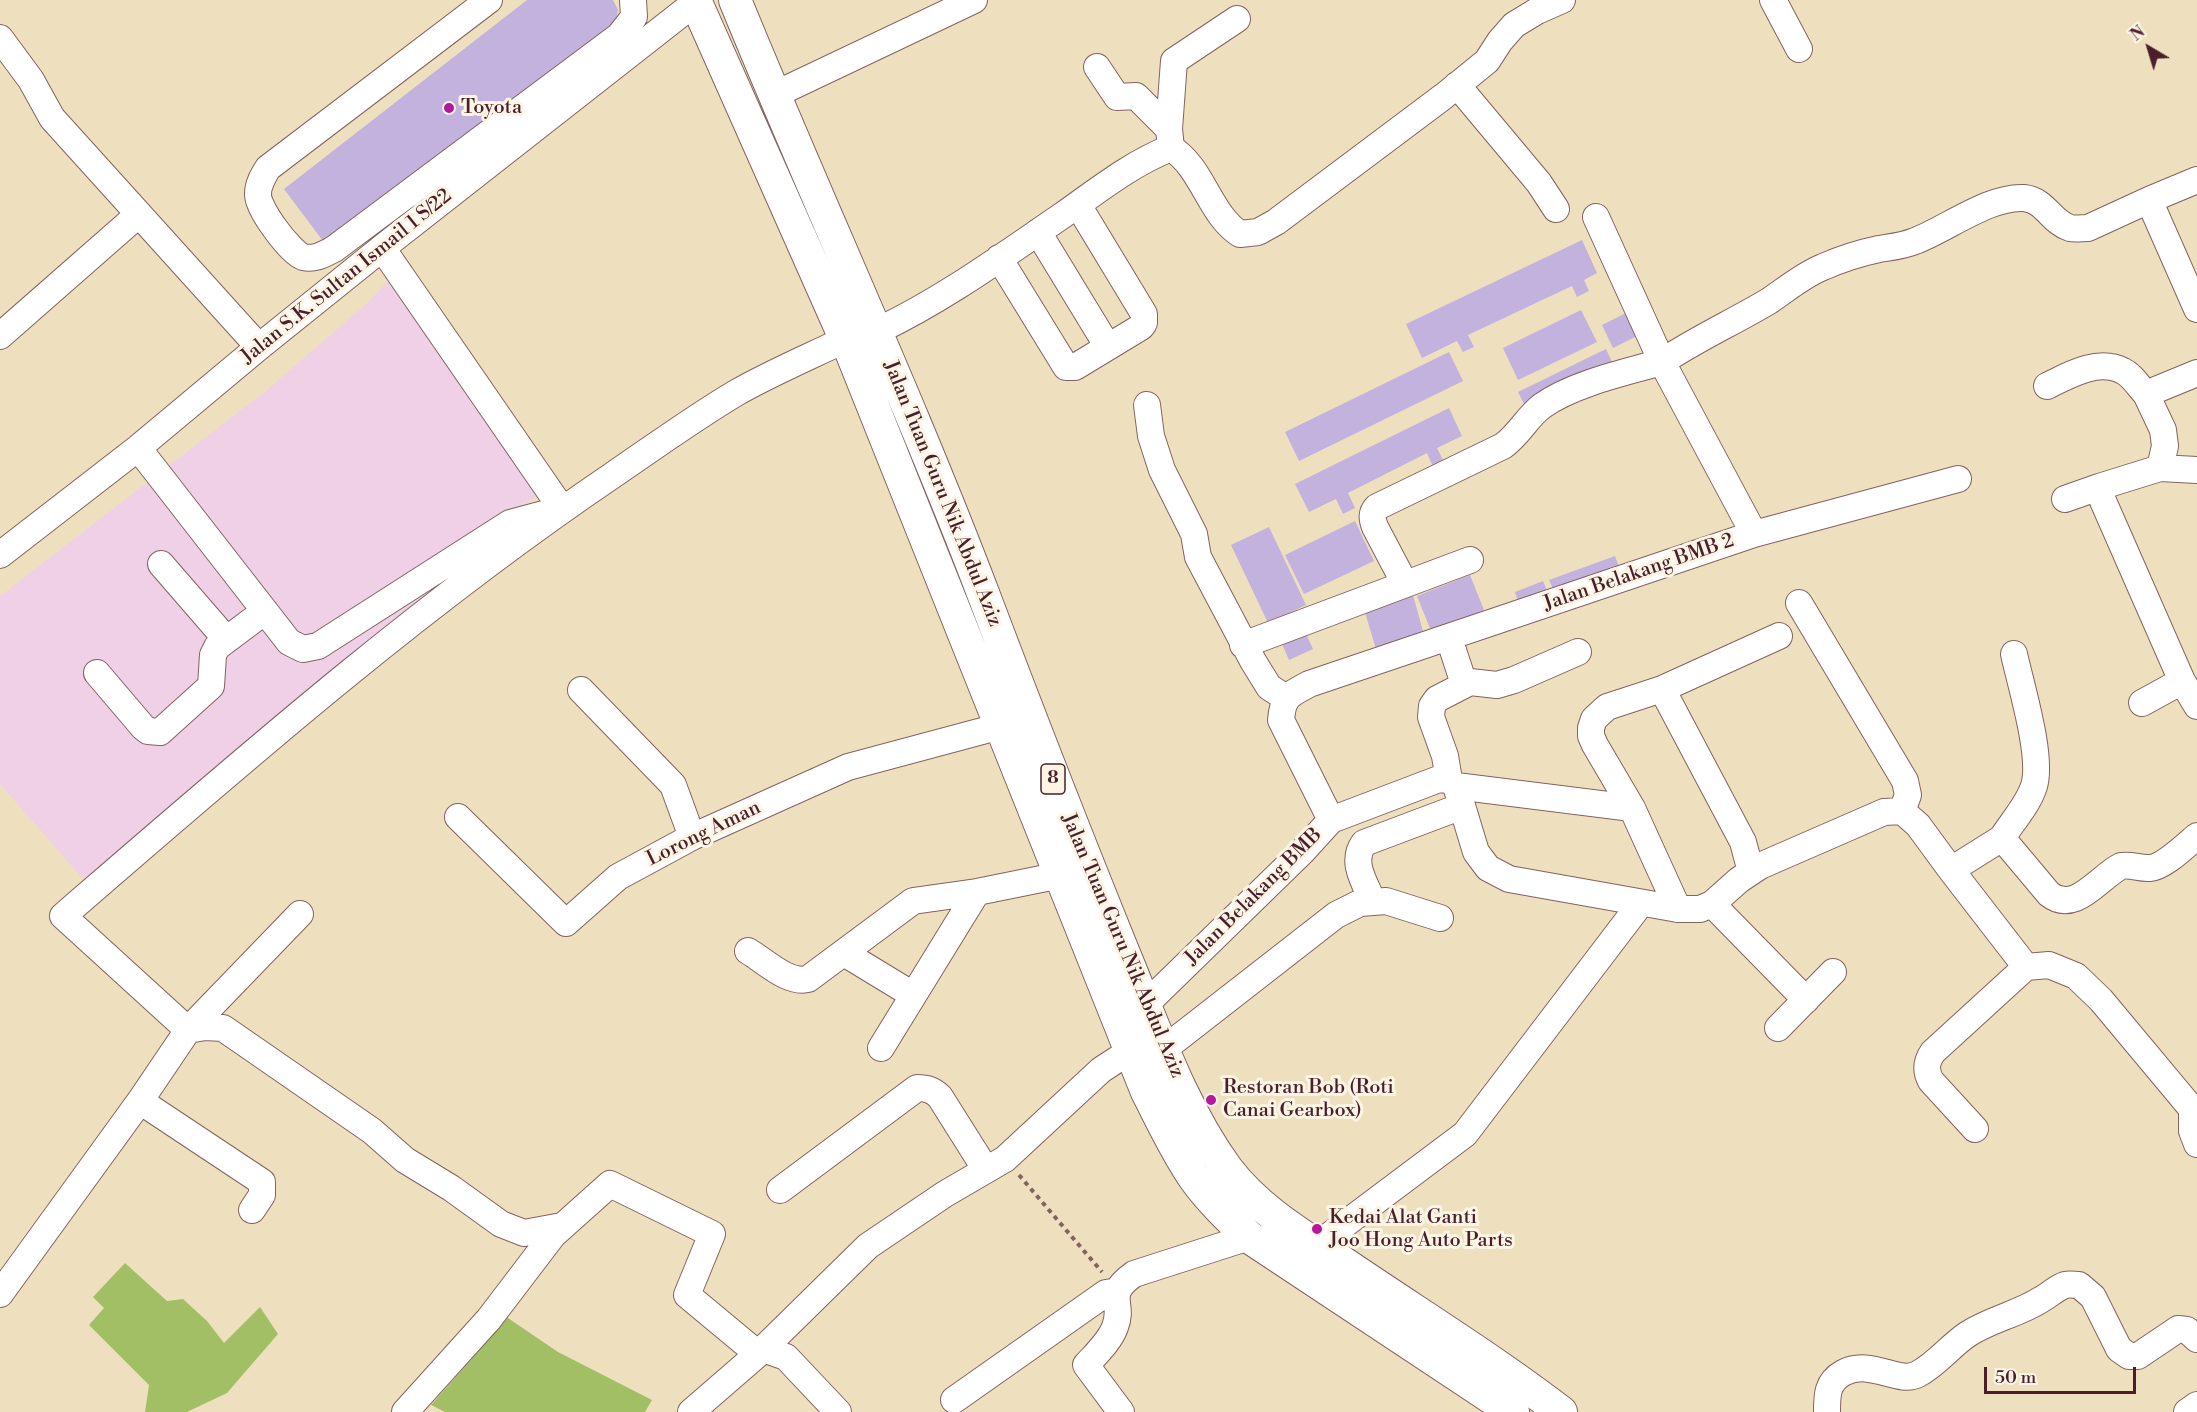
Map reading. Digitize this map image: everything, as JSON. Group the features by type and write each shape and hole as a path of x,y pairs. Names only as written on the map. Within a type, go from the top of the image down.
{"main road":[{"name":"Jalan Tuan Guru Nik Abdul Aziz","path":"735,0 877,331 968,555 1056,787 1145,1005 1196,1119 1228,1171 1267,1212 1514,1376 1561,1412"},
{"name":"Jalan Tuan Guru Nik Abdul Aziz","path":"695,1 846,339 1130,1051 1156,1110 1195,1179 1222,1212 1249,1237 1513,1412"},
{"path":"939,571 955,574 965,566 968,555"}],"street":[{"path":"489,0 267,168 257,196 262,211 293,250 303,256 318,257 334,249 512,130 619,36 634,17 633,0"},
{"path":"774,95 974,0"},
{"path":"1097,67 1117,97 1136,96 1188,163 1229,227 1240,234 1258,232 1276,222 1487,61 1514,25 1562,0"},
{"path":"1773,0 1799,49"},
{"name":"Jalan S.K. Sultan Ismail 1 S/22","path":"0,555 138,448 382,248 512,130 695,1"},
{"path":"877,331 910,315 999,258 1146,159 1170,139 1174,61 1237,19"},
{"path":"0,38 31,80 52,118 259,347"},
{"path":"1457,85 1539,183 1556,209"},
{"path":"1405,584 1375,527 1372,518 1373,511 1503,446 1542,406 1562,395 1612,376 1662,362 1822,267 1856,255 1917,241 1964,215 2010,200 2025,198 2044,207 2069,228 2088,228 2197,180"},
{"path":"2150,200 2197,309"},
{"path":"999,258 1066,367 1075,367 1141,327 1145,319 1078,205"},
{"path":"0,336 139,214"},
{"name":"Jalan Belakang BMB 2","path":"1286,698 1309,684 1754,534 1662,362 1596,217"},
{"path":"1038,232 1108,347"},
{"path":"382,248 562,509"},
{"path":"562,1226 524,1233 501,1224 452,1188 405,1160 372,1131 223,1028 188,1030 63,916 260,745 425,612 562,509 738,392 846,339"},
{"path":"2047,386 2075,372 2096,367 2114,368 2125,372 2146,394 2163,430 2165,446 2160,468"},
{"path":"2146,394 2197,373"},
{"path":"1147,405 1151,436 1162,470 1194,534 1198,557 1243,645 1269,687 1286,698 1282,706 1281,720 1331,820"},
{"path":"138,448 265,611 296,647 303,649 311,649 510,523 562,509"},
{"path":"2065,499 2160,468 2197,470"},
{"path":"1754,534 1958,479"},
{"path":"2099,487 2103,501 2182,681 2197,706"},
{"path":"1243,645 1470,560"},
{"path":"161,564 226,639"},
{"path":"1799,603 1905,781 1908,795 1902,811"},
{"path":"98,673 143,727 148,731 160,732 211,686 214,651 226,639 265,611"},
{"path":"1678,909 1632,808 1594,745 1591,728 1594,719 1607,707 1662,688 1779,636"},
{"path":"1449,638 1464,684"},
{"path":"1578,652 1503,684 1470,682 1464,684 1437,699 1432,706 1431,712 1452,783 1476,852 1488,868 1509,879 1678,909 1700,909 1712,904 1750,872 1884,812 1902,811 1918,825 2026,967"},
{"path":"1951,870 2002,838 2023,807 2033,787 2037,765 2014,654"},
{"path":"2142,703 2182,681"},
{"path":"1662,688 1743,842 1750,872"},
{"path":"582,690 673,785 692,837"},
{"name":"Lorong Aman","path":"458,817 566,923 618,878 692,837 848,767 1001,726"},
{"name":"Jalan Belakang BMB","path":"1145,1005 1294,860 1331,820 1439,779 1452,783 1632,808"},
{"path":"1374,902 1357,858 1364,843 1449,811"},
{"path":"2002,838 2049,894 2063,902 2078,897 2121,866 2155,868 2197,836"},
{"path":"748,951 790,978 802,981 814,976 913,901 1060,875"},
{"path":"881,1047 977,891"},
{"path":"1164,1049 1336,915 1360,903 1386,901 1440,918"},
{"path":"1317,1245 1465,1134 1641,903"},
{"path":"1712,904 1806,1000"},
{"path":"0,1294 140,1101 188,1030 300,914"},
{"path":"844,953 913,995"},
{"path":"1974,1129 1931,1081 1927,1074 1928,1058 2026,967 2049,966 2076,976 2101,1000 2192,1109 2192,1131 2197,1144"},
{"path":"1778,1028 1833,972"},
{"path":"691,1412 761,1351 868,1246 945,1194 996,1164 1101,1070 1130,1051"},
{"path":"780,1190 917,1088 934,1091 996,1164"},
{"path":"140,1101 262,1182 262,1195 252,1210"},
{"path":"405,1412 489,1319 553,1235 610,1184 712,1234 687,1295 761,1351 786,1357 838,1412"},
{"path":"1121,1412 1086,1365 1116,1327 1116,1295 1120,1284 1134,1274 1249,1237"},
{"path":"1827,1412 1829,1384 1841,1374 1854,1368 1867,1367 1914,1377 1925,1371 1966,1335 1986,1324 2032,1306 2064,1285 2079,1285 2093,1297 2120,1349 2129,1356 2138,1356 2148,1351 2178,1329 2187,1330 2197,1339"},
{"path":"954,1400 1106,1293 1118,1291"},
{"path":"2187,1412 2197,1405"}],"path":[{"path":"996,1164 1118,1291"}],"shaded area":[{"path":"393,276 544,491 508,515 520,533 90,887 0,784 0,596 267,390 367,303"}],"green space":[{"path":"125,1263 167,1301 183,1299 207,1321 224,1343 260,1307 278,1334 227,1393 187,1412 145,1412 149,1385 89,1325 104,1308 93,1297"},
{"path":"505,1316 558,1352 652,1400 645,1412 445,1412 431,1405 478,1352"}],"building":[{"name":"Toyota","path":"527,0 613,0 618,10 615,27 329,249 284,189"},
{"path":"1582,240 1597,273 1584,280 1589,291 1577,297 1572,286 1468,335 1474,347 1463,352 1457,341 1422,358 1406,324"},
{"path":"1581,310 1597,342 1518,380 1503,348"},
{"path":"1626,313 1637,336 1613,348 1602,325"},
{"path":"1606,349 1613,364 1525,406 1518,392"},
{"path":"1449,352 1463,381 1299,461 1285,432"},
{"path":"1449,408 1462,436 1437,448 1445,464 1434,469 1427,453 1348,493 1355,508 1343,514 1336,499 1309,512 1295,484"},
{"path":"1355,521 1374,561 1304,594 1285,555"},
{"path":"1269,527 1306,605 1268,623 1231,545"},
{"path":"1615,556 1619,567 1554,591 1549,580"},
{"path":"1470,575 1484,610 1431,631 1417,596"},
{"path":"1543,581 1548,593 1519,604 1515,592"},
{"path":"1413,595 1424,635 1376,649 1364,609"},
{"path":"1306,634 1313,649 1289,660 1282,644"}],"place":[{"name":"Toyota","path":"449,108"},
{"name":"Restoran Bob (Roti Canai Gearbox)","path":"1211,1100"},
{"name":"Kedai Alat Ganti Joo Hong Auto Parts","path":"1317,1229"}]}
